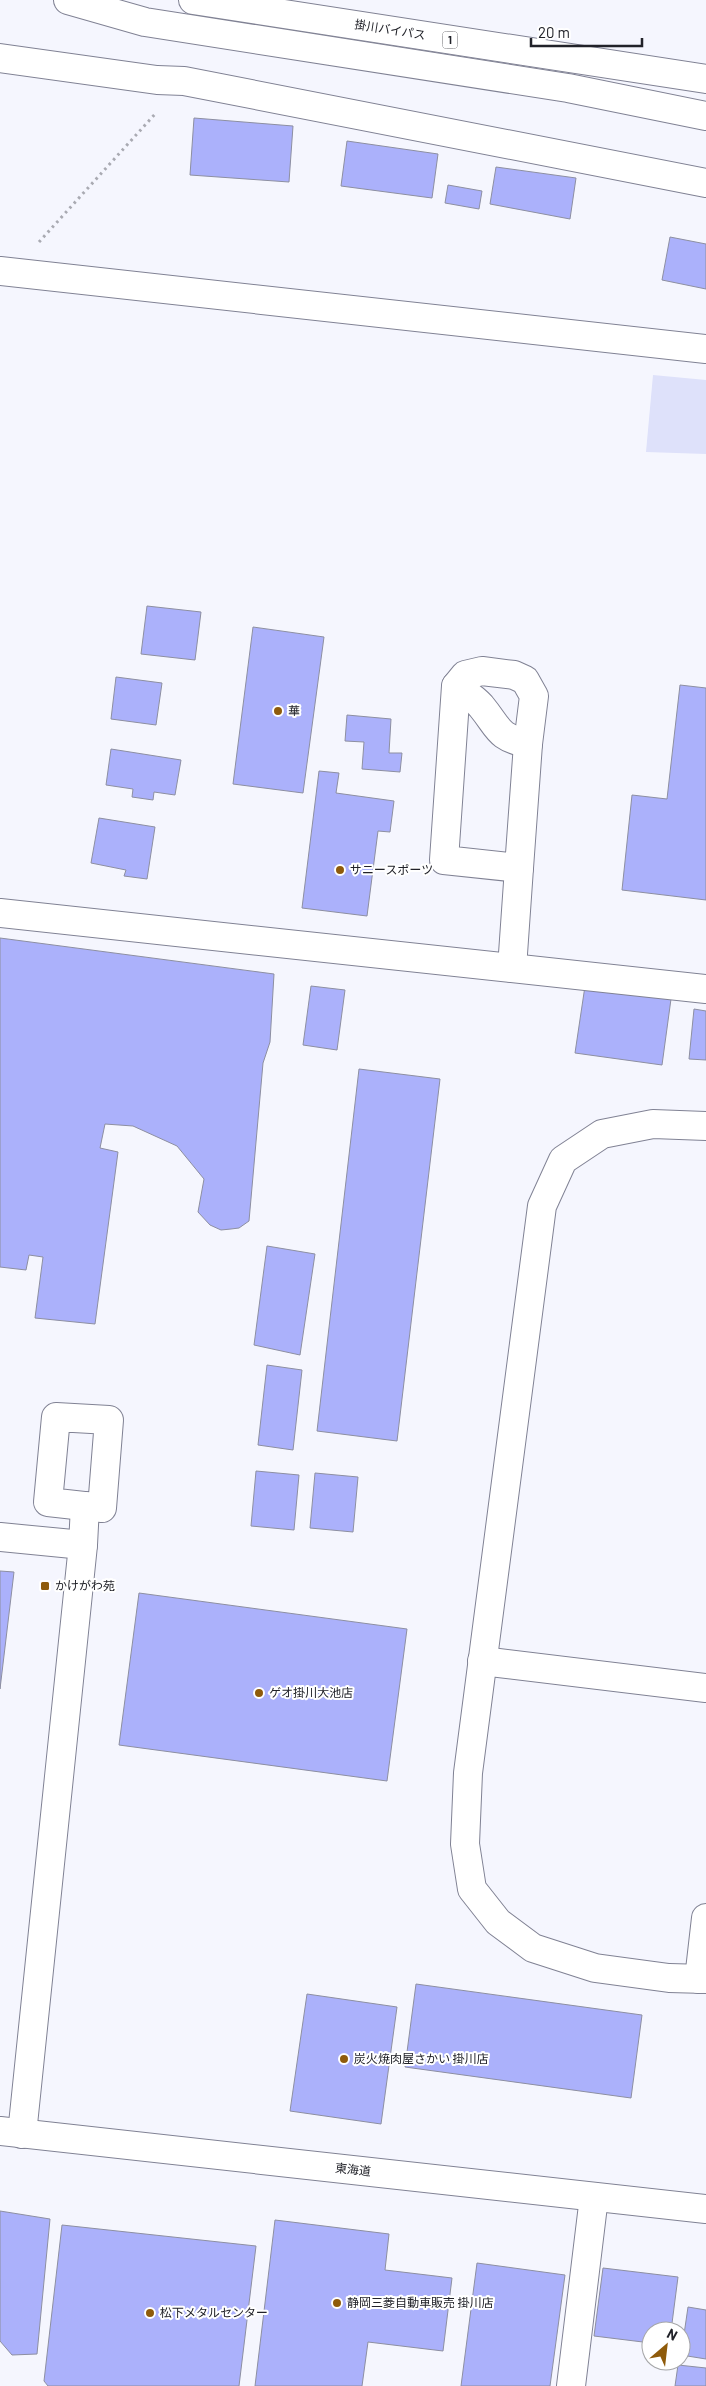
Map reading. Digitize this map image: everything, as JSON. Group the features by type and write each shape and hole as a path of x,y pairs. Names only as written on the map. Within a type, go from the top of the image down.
{"main road":[{"path":"68,0 145,22 558,86 706,116"},
{"name":"掛川バイパス","path":"193,0 706,79"},
{"path":"0,58 184,81 706,183"},
{"path":"6,272 706,349"},
{"path":"512,968 528,744 534,696 526,680 514,675 482,671 465,675 456,686 444,860 519,868"},
{"path":"456,686 480,705 491,722 508,739 528,744"},
{"path":"0,913 706,989"},
{"path":"706,1126 653,1124 602,1134 563,1160 542,1206 468,1773 465,1844 472,1889 498,1922 532,1948 595,1968 702,1979 706,1918"},
{"path":"11,2132 83,1545 85,1506"},
{"path":"0,1537 83,1545"},
{"path":"482,1662 706,1688"},
{"name":"東海道","path":"11,2132 706,2209"},
{"path":"571,2386 594,2197"}],"path":[{"path":"6,272 184,81"}],"shaded area":[{"path":"653,375 706,380 706,454 646,452"}],"building":[{"path":"194,118 293,126 289,182 190,175"},
{"path":"347,141 438,154 432,198 341,186"},
{"path":"496,167 576,178 570,219 490,204"},
{"path":"448,185 482,191 479,209 445,203"},
{"path":"670,237 706,244 706,289 662,280"},
{"path":"147,606 201,612 195,660 141,654"},
{"name":"華","path":"253,627 324,637 303,793 233,784"},
{"path":"116,677 162,683 156,725 111,719"},
{"path":"680,685 706,688 706,900 622,890 632,795 667,799"},
{"path":"347,715 391,719 389,753 402,753 400,772 362,769 364,742 345,741"},
{"path":"111,749 181,760 175,795 154,792 153,800 132,797 133,789 106,785"},
{"name":"サニースポーツ","path":"319,771 339,773 336,793 394,801 390,832 378,831 367,916 302,908"},
{"path":"99,818 155,827 147,879 124,876 126,870 91,863"},
{"path":"0,938 274,974 270,1042 263,1063 249,1221 239,1228 231,1229 221,1230 210,1225 198,1212 204,1179 177,1146 133,1126 105,1124 100,1148 118,1152 95,1324 35,1318 43,1257 29,1255 26,1270 0,1267"},
{"path":"311,986 345,990 337,1050 303,1045"},
{"path":"585,986 671,999 662,1065 575,1053"},
{"path":"694,1009 706,1011 706,1060 689,1059"},
{"path":"359,1069 440,1079 397,1441 317,1431"},
{"path":"267,1246 315,1254 300,1355 254,1345"},
{"path":"267,1365 302,1370 293,1450 258,1445"},
{"path":"256,1471 299,1475 294,1530 251,1526"},
{"path":"315,1473 358,1477 353,1532 310,1528"},
{"path":"0,1571 14,1572 0,1689"},
{"path":"139,1593 407,1629 387,1781 119,1745"},
{"path":"416,1984 642,2015 631,2098 405,2067"},
{"name":"炭火焼肉屋さかい 掛川店","path":"307,1994 397,2007 381,2124 290,2111"},
{"path":"0,2211 50,2219 37,2354 12,2355 0,2341"},
{"path":"275,2220 389,2234 385,2270 452,2278 443,2351 368,2342 362,2386 255,2386"},
{"name":"松下メタルセンター","path":"62,2225 256,2246 239,2386 48,2386 44,2381"},
{"path":"477,2263 565,2275 550,2386 461,2386"},
{"path":"603,2268 678,2277 672,2321 641,2321 641,2342 594,2336"},
{"path":"688,2307 706,2310 706,2359 691,2357 691,2321 686,2321"},
{"path":"691,2366 706,2368 706,2386 675,2386 677,2371 691,2371"}],"place":[{"name":"華","path":"278,711"},
{"name":"サニースポーツ","path":"340,870"},
{"name":"かけがわ苑","path":"45,1586"},
{"name":"ゲオ掛川大池店","path":"259,1693"},
{"name":"炭火焼肉屋さかい 掛川店","path":"344,2059"},
{"name":"静岡三菱自動車販売 掛川店","path":"337,2303"},
{"name":"松下メタルセンター","path":"150,2313"}]}
